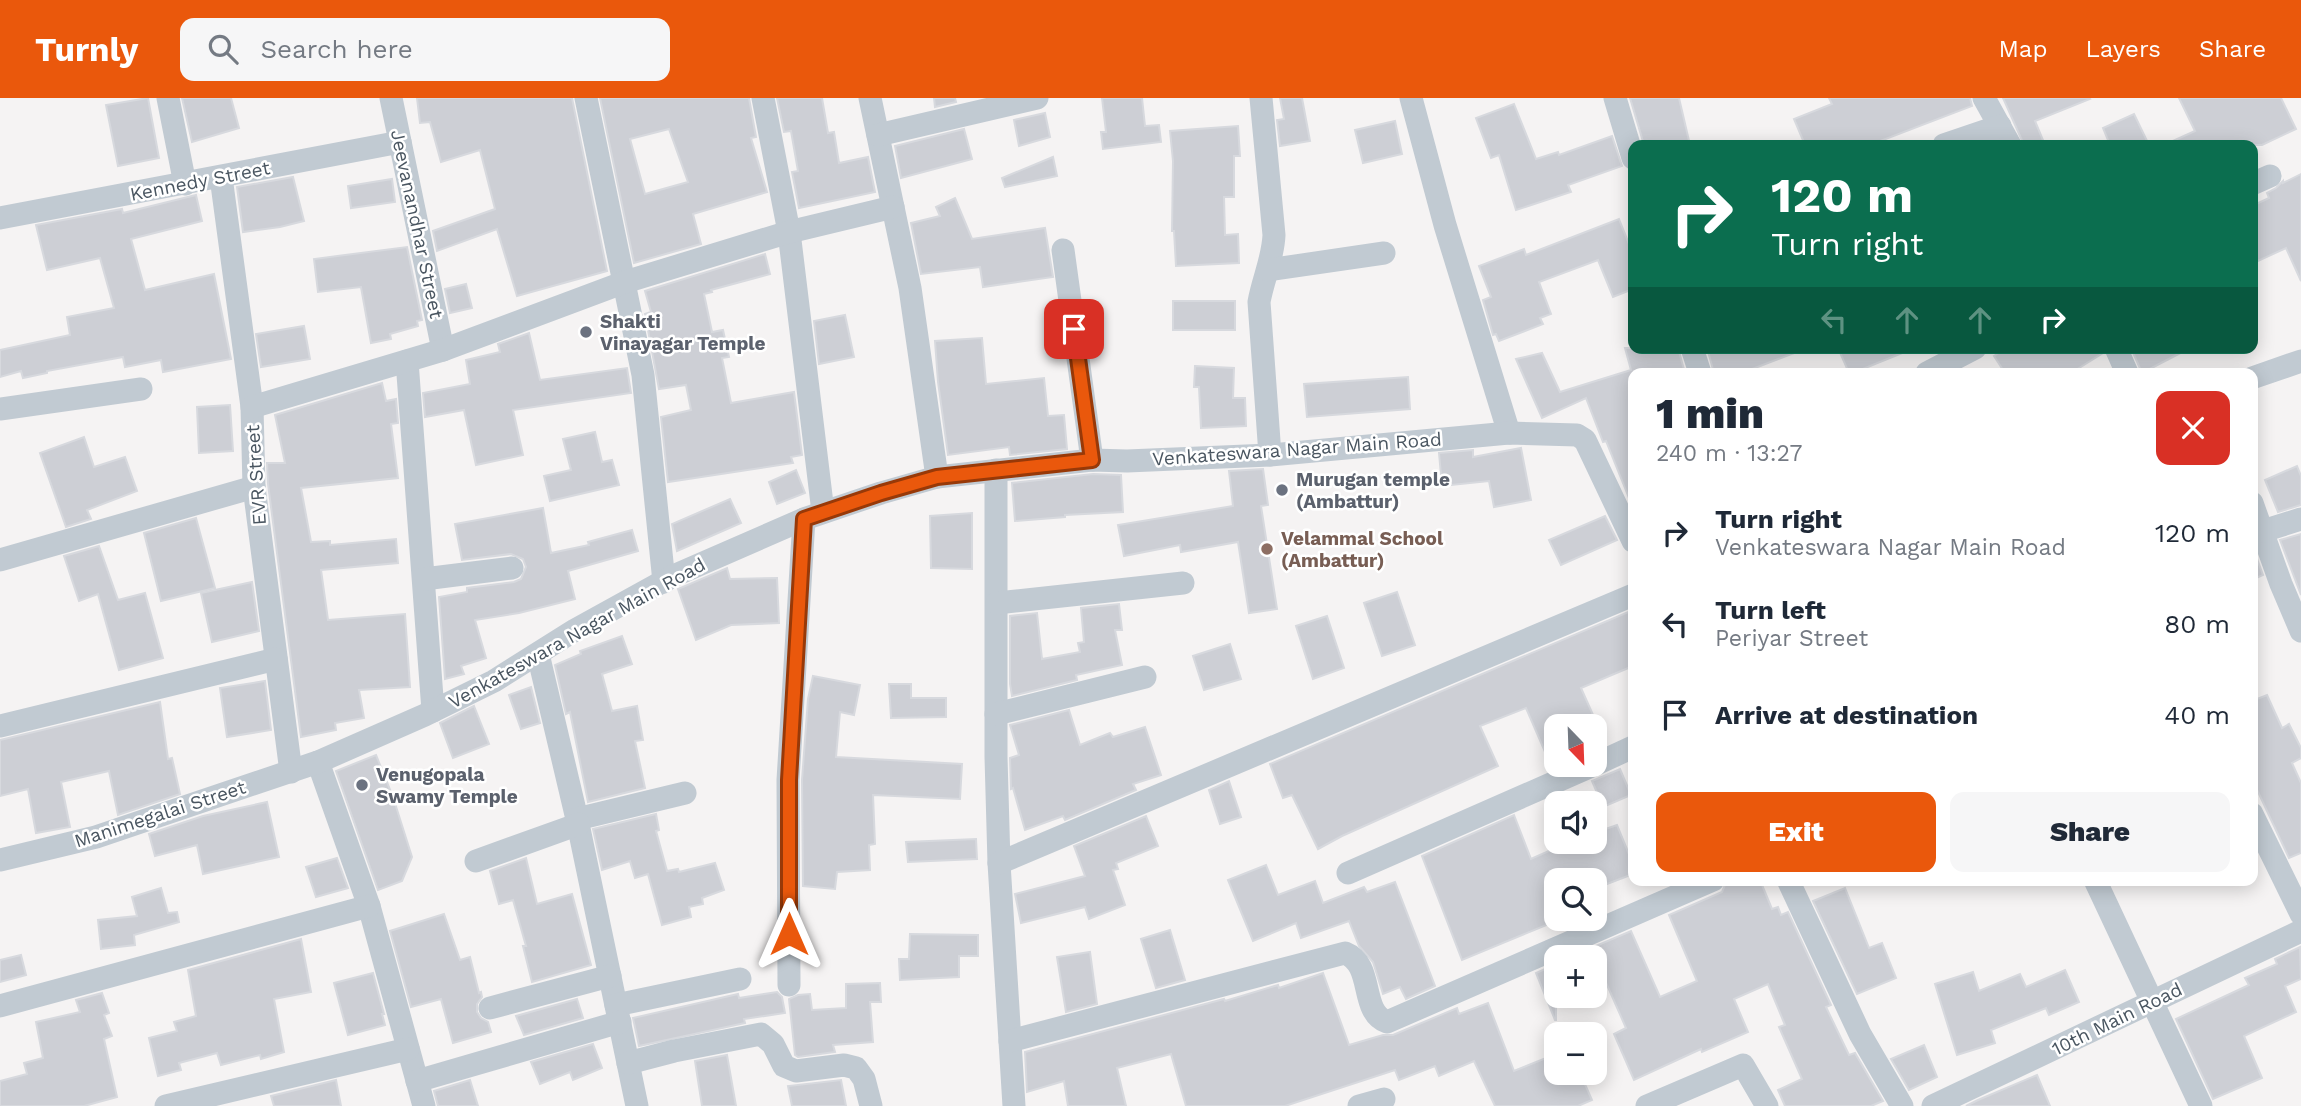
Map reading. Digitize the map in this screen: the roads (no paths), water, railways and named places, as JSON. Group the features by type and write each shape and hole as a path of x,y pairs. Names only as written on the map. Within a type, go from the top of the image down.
{"street":[{"path":"168,98 185,184"},
{"name":"Jeevanandhar Street","path":"391,98 443,350"},
{"path":"586,98 643,375 664,582"},
{"path":"763,98 789,232 814,516 789,780 789,985"},
{"path":"870,98 910,288 937,477"},
{"path":"878,135 1037,98"},
{"path":"1261,98 1274,235 1274,252 1259,302 1270,455"},
{"path":"1411,98 1445,225 1508,433"},
{"path":"1615,98 1628,141"},
{"path":"1978,140 2005,136 1984,98"},
{"name":"Kennedy Street","path":"0,219 400,142"},
{"name":"EVR Street","path":"221,177 252,407 254,487 291,772"},
{"path":"252,407 443,350 625,282 789,232 893,207"},
{"path":"1063,250 1092,460"},
{"path":"1268,270 1384,253"},
{"path":"1937,368 1963,354"},
{"path":"407,361 433,711"},
{"path":"2258,376 2301,361"},
{"path":"0,409 141,389"},
{"name":"Venkateswara Nagar Main Road","path":"318,762 494,681 575,630 664,582 814,516 937,477 1092,460 1270,455 1508,433 1577,435 1585,440 1624,500"},
{"path":"996,470 999,863 1014,1106"},
{"path":"0,561 254,487"},
{"path":"1624,500 1628,518"},
{"path":"2258,518 2301,631"},
{"path":"2263,531 2301,519"},
{"path":"424,579 512,568"},
{"path":"997,603 1183,583"},
{"path":"999,863 1628,597"},
{"path":"538,654 578,821 637,1106"},
{"path":"0,726 276,659"},
{"path":"996,714 1145,677"},
{"path":"1607,759 1628,749"},
{"path":"318,762 369,906 424,1106"},
{"name":"Manimegalai Street","path":"0,860 96,837 318,762"},
{"path":"1348,873 1567,777"},
{"path":"476,861 578,821 685,793"},
{"path":"2258,826 2301,914"},
{"path":"1010,1041 1345,953 1357,960 1374,1012 1382,1021 1387,1022 1699,886"},
{"path":"1791,886 1860,1034 1902,1106"},
{"path":"2098,886 2201,1106"},
{"path":"0,1006 369,906"},
{"name":"10th Main Road","path":"1933,1106 2301,931"},
{"path":"490,1008 610,976"},
{"path":"417,1081 618,1014 740,979"},
{"path":"628,1063 761,1034 773,1044 784,1066 796,1071 844,1065 856,1069 864,1079 871,1106"},
{"path":"166,1106 408,1049"},
{"path":"1647,1106 1743,1065 1767,1106"},
{"path":"1359,1106 1384,1099"}],"place":[{"name":"Shakti Vinayagar Temple","path":"586,332"},
{"name":"Murugan temple (Ambattur)","path":"1282,490"},
{"name":"Velammal School (Ambattur)","path":"1267,549"},
{"name":"Venugopala Swamy Temple","path":"362,785"}]}
